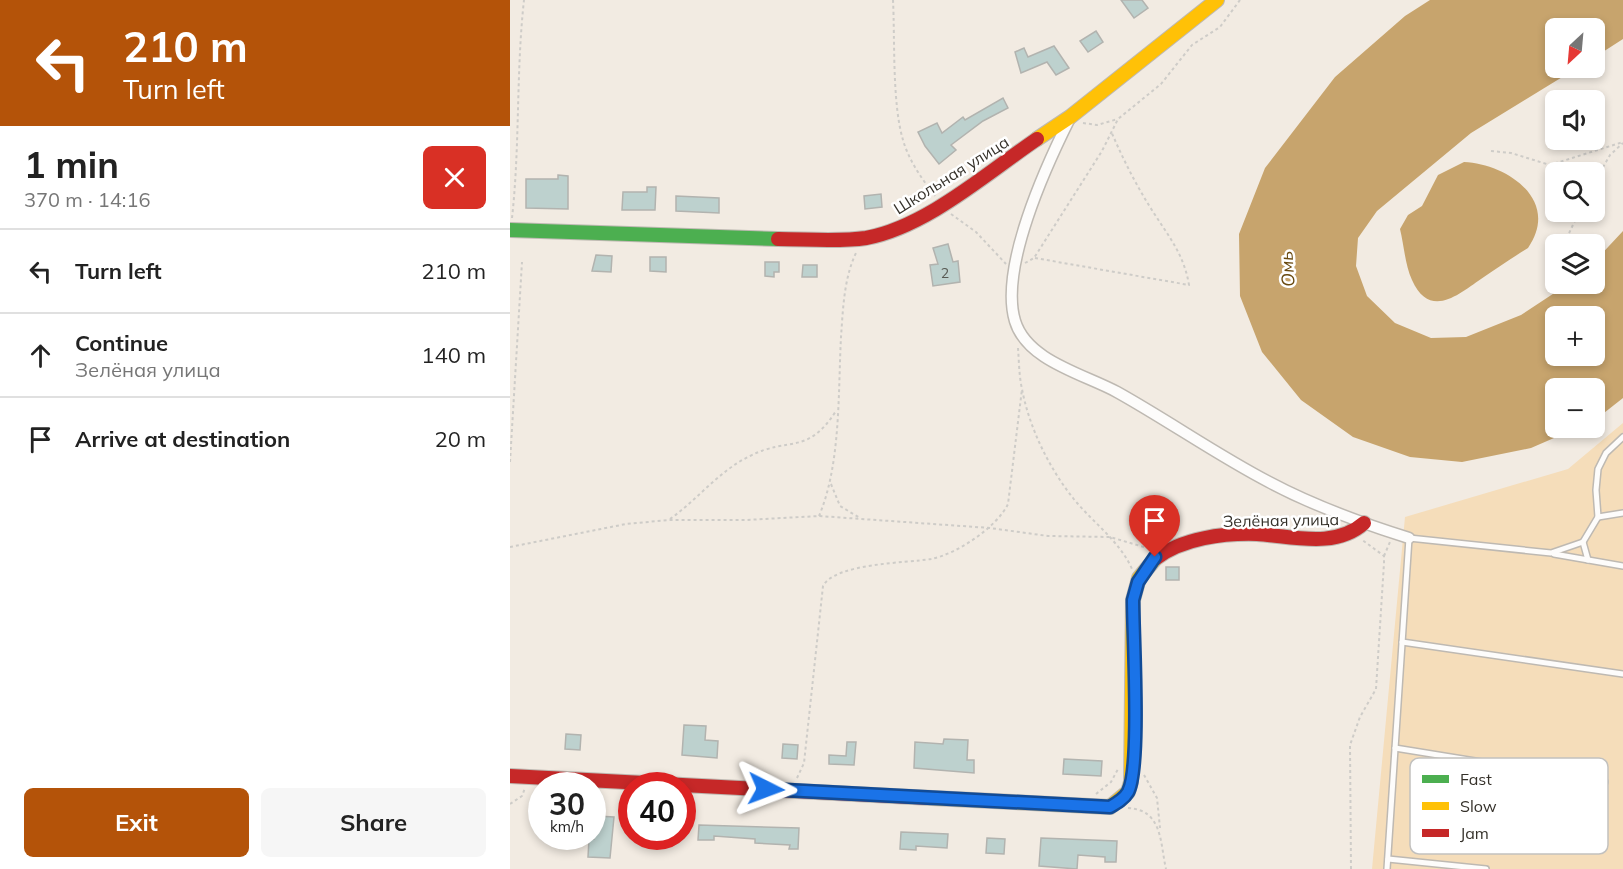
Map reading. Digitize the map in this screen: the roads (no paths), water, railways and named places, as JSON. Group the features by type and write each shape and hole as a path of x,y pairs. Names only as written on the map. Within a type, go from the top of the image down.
{"street":[{"name":"Школьная улица","path":"511,230 673,238 864,237 889,232 911,224 1070,117 1217,0"},
{"path":"1070,117 1040,187 1014,269 1012,298 1015,321 1025,339 1052,360 1116,392 1271,483 1362,527 1409,538"},
{"name":"Зелёная улица","path":"510,776 1110,807 1128,792 1126,761 1133,600 1138,582 1155,557 1162,551 1202,539 1245,534 1337,539 1362,527"}],"lane":[{"path":"1551,553 1583,542 1598,517 1596,490 1598,469 1606,453 1623,438"},
{"path":"1598,517 1623,513"},
{"path":"1387,869 1409,538 1551,553 1623,566"},
{"path":"1583,542 1588,560"},
{"path":"1402,642 1623,674"},
{"path":"1395,748 1457,758"},
{"path":"1388,860 1486,869"}],"water":[{"name":"Омь","path":"1430,0 1623,0 1623,39 1605,51 1605,18 1545,18 1545,78 1561,78 1471,133 1377,211 1358,238 1356,266 1367,296 1395,323 1431,338 1466,337 1521,315 1553,294 1605,294 1605,250 1623,231 1623,398 1605,412 1605,378 1545,378 1545,438 1554,438 1531,448 1462,462 1410,457 1353,437 1301,400 1262,352 1240,296 1239,234 1265,168 1335,77 1405,16"},
{"path":"1464,162 1480,164 1497,170 1512,177 1524,188 1534,200 1538,215 1536,231 1528,248 1463,291 1445,300 1427,299 1419,292 1412,280 1400,229 1408,215 1422,206 1438,175"}]}
